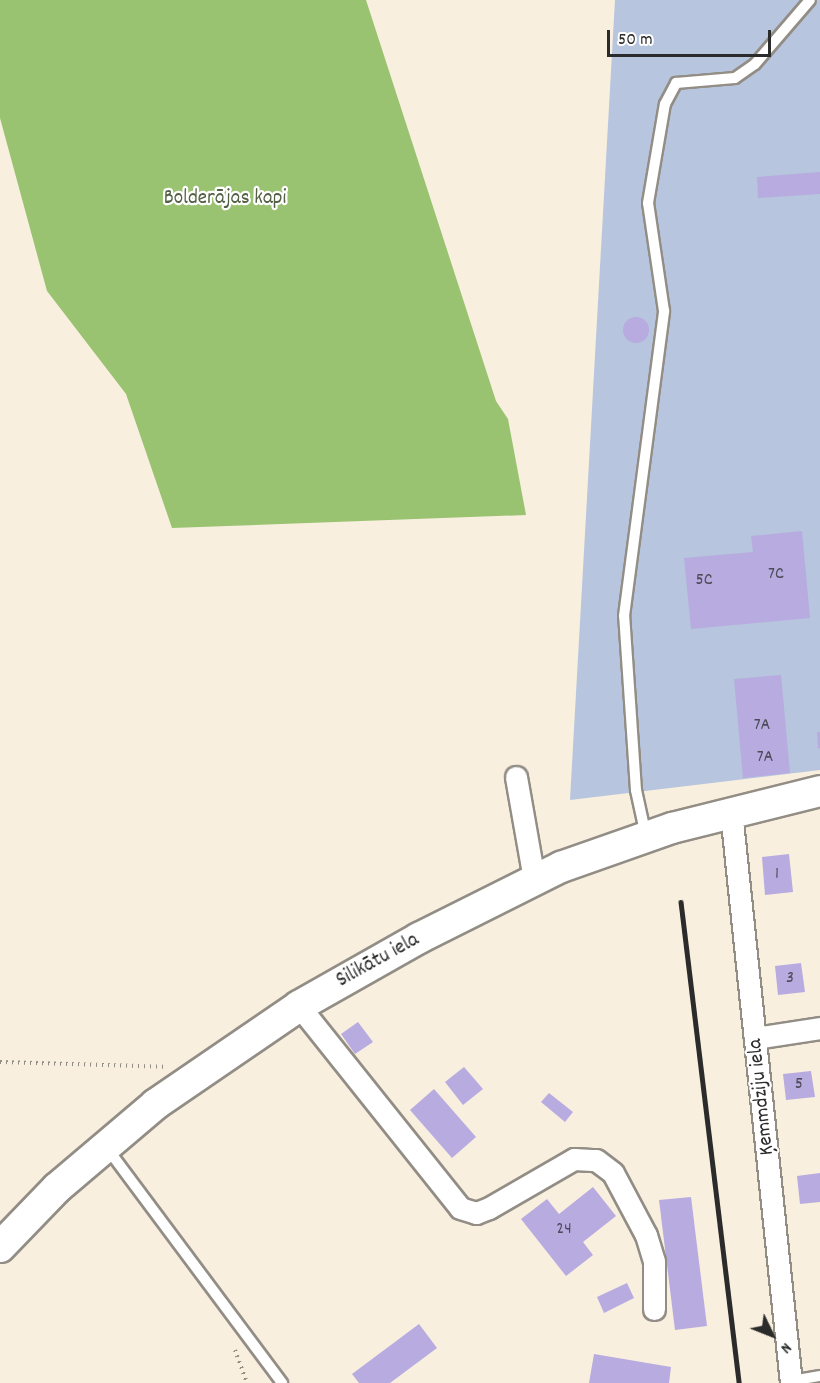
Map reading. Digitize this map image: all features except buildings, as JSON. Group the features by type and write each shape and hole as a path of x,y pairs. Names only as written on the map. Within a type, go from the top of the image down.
{"main road":[{"name":"Silikātu iela","path":"0,1246 105,1145 298,1006 534,879 646,837 731,812 820,791"}],"street":[{"path":"516,777 534,879"},
{"name":"Ķemmdziju iela","path":"731,812 791,1382"},
{"path":"298,1006 466,1211 489,1208 574,1159 596,1160 614,1173 646,1235 654,1261 654,1309"},
{"path":"755,1038 820,1028"}],"lane":[{"path":"646,837 636,790 624,616 664,312 648,203 665,104 676,83 735,78 755,64 810,0"},
{"path":"105,1145 282,1383"},
{"path":"791,1382 820,1376"}],"path":[{"path":"0,1062 177,1068"}],"shaded area":[{"path":"615,0 820,0 820,770 570,800"}],"green space":[{"name":"Bolderājas kapi","path":"0,0 366,0 496,401 508,419 526,515 172,528 126,394 47,291 0,118"}],"railway":[{"path":"681,902 739,1383"}]}
